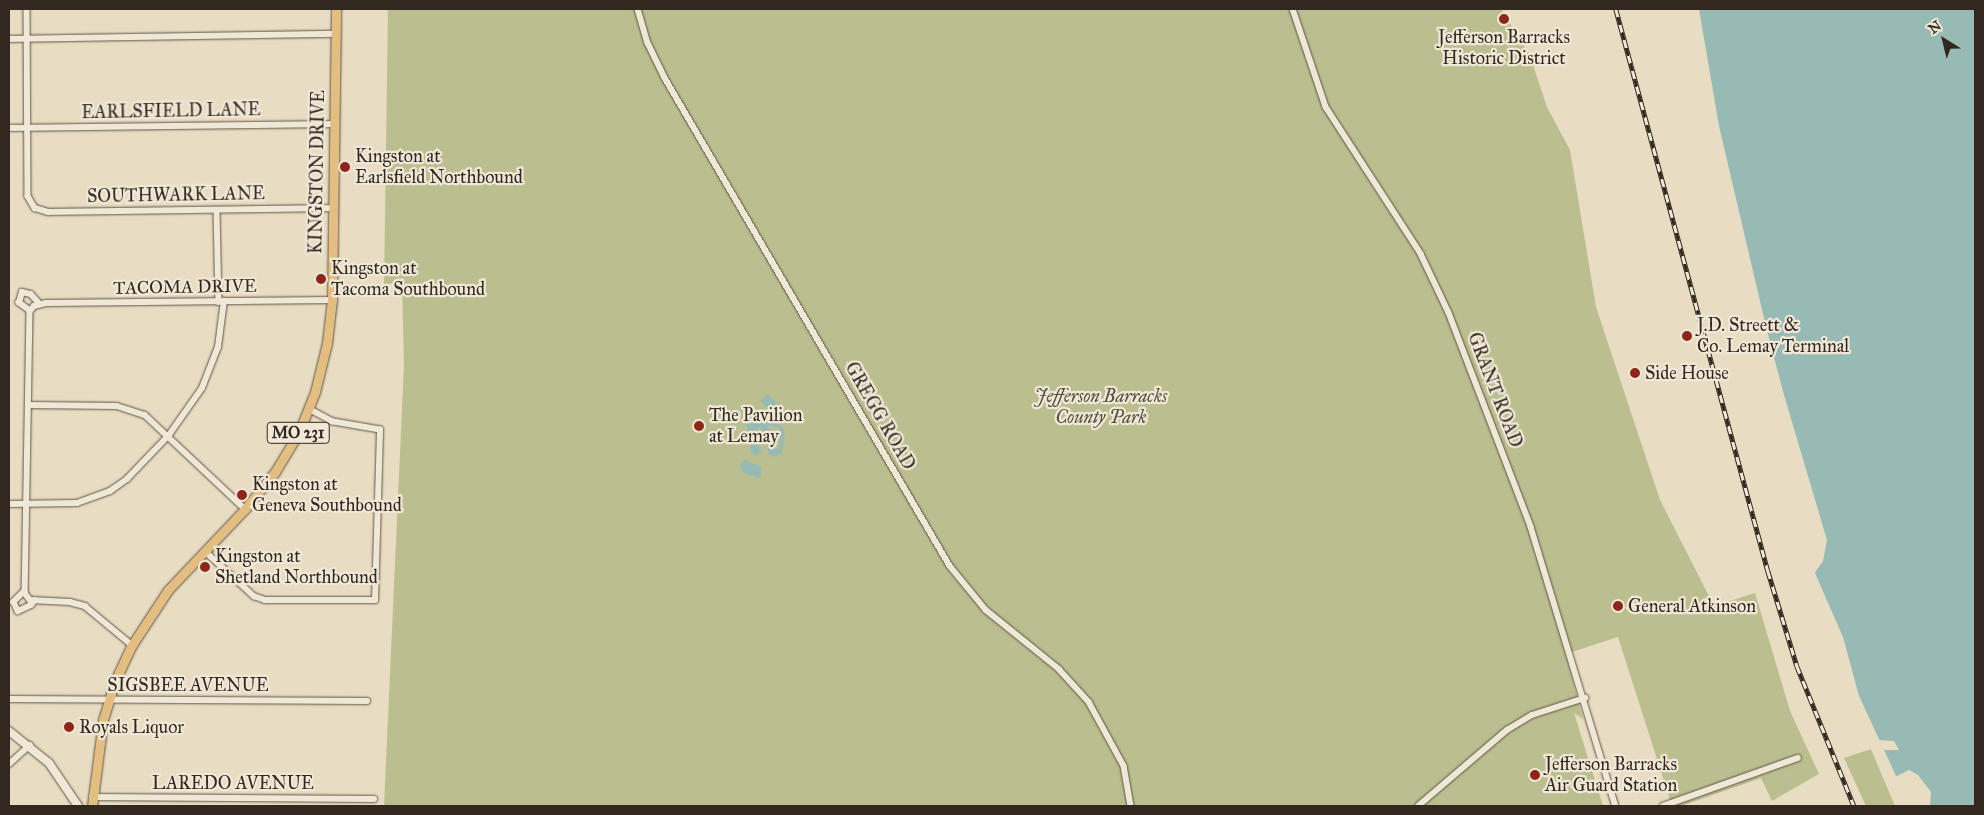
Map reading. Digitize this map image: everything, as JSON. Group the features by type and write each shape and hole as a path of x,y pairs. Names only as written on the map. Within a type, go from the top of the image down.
{"main road":[{"name":"KINGSTON DRIVE","path":"92,802 99,740 109,700 132,645 158,604 245,509 285,458 309,409 326,352 332,300 336,9"},
{"path":"9,731 30,745 49,763 78,806"}],"street":[{"path":"27,9 28,128"},
{"name":"GREGG ROAD","path":"638,9 648,43 664,78 950,566 986,610 1059,670 1090,702 1124,766 1131,806"},
{"name":"GRANT ROAD","path":"1293,9 1326,107 1421,254 1449,313 1518,489 1585,698 1616,806"},
{"path":"9,39 335,34"},
{"name":"EARLSFIELD LANE","path":"9,128 334,124"},
{"name":"SOUTHWARK LANE","path":"28,128 28,196 35,208 48,212 333,208"},
{"path":"9,504 77,503 110,491 169,436 202,388 218,347 222,302 218,210"},
{"name":"TACOMA DRIVE","path":"30,311 20,302 22,292 31,294 40,304 332,300"},
{"path":"40,304 30,311 26,598 70,602 84,606 132,645"},
{"path":"28,405 132,409 145,415 245,509"},
{"path":"205,551 243,587 265,600 375,600 380,430 333,422 309,409"},
{"path":"25,591 17,597 14,607 24,610 35,600"},
{"path":"1418,806 1507,730 1532,715 1585,698"},
{"name":"SIGSBEE AVENUE","path":"9,699 367,701"},
{"path":"9,764 30,745"},
{"path":"1663,806 1798,758"},
{"name":"LAREDO AVENUE","path":"92,802 374,799"}],"green space":[{"name":"Jefferson Barracks County Park","path":"388,9 1501,9 1530,56 1547,107 1570,150 1596,307 1660,500 1714,606 1755,593 1790,711 1819,774 1772,801 1761,778 1681,806 1672,806 1618,637 1566,654 1583,719 1574,713 1603,806 384,806 404,365 402,283 384,284"},
{"path":"1871,749 1895,806 1866,806 1844,758"}],"water":[{"path":"1693,9 1975,9 1975,806 1910,806 1859,696 1843,637 1815,573 1821,550 1809,490 1747,255"},
{"path":"768,394 784,412 777,419 761,401"},
{"path":"754,411 760,420 765,419 782,426 785,434 782,453 775,457 769,455 767,449 773,437 758,427 756,438 762,452 756,456 750,451 751,439 744,419","holes":["766,425 778,427 781,432 778,450 773,446 775,434"]},
{"path":"745,460 762,467 761,476 758,478 742,472 740,463"}],"pier":[{"path":"1690,9 1699,9 1719,126 1775,365 1827,540 1823,561 1813,575 1818,550 1806,490 1745,256"},
{"path":"1878,740 1894,741 1899,750 1884,750"},
{"path":"1909,770 1918,775 1931,792 1930,806 1907,806 1895,777"}],"railway":[{"path":"1616,9 1768,571 1797,666 1854,806"}],"place":[{"name":"Jefferson Barracks Historic District","path":"1504,19"},
{"name":"Kingston at Earlsfield Northbound","path":"345,167"},
{"name":"Kingston at Tacoma Southbound","path":"321,279"},
{"name":"J.D. Streett & Co. Lemay Terminal","path":"1687,336"},
{"name":"Side House","path":"1635,373"},
{"name":"The Pavilion at Lemay","path":"699,426"},
{"name":"Kingston at Geneva Southbound","path":"242,495"},
{"name":"Kingston at Shetland Northbound","path":"205,567"},
{"name":"General Atkinson","path":"1618,606"},
{"name":"Royals Liquor","path":"69,727"},
{"name":"Jefferson Barracks Air Guard Station","path":"1535,775"}]}
